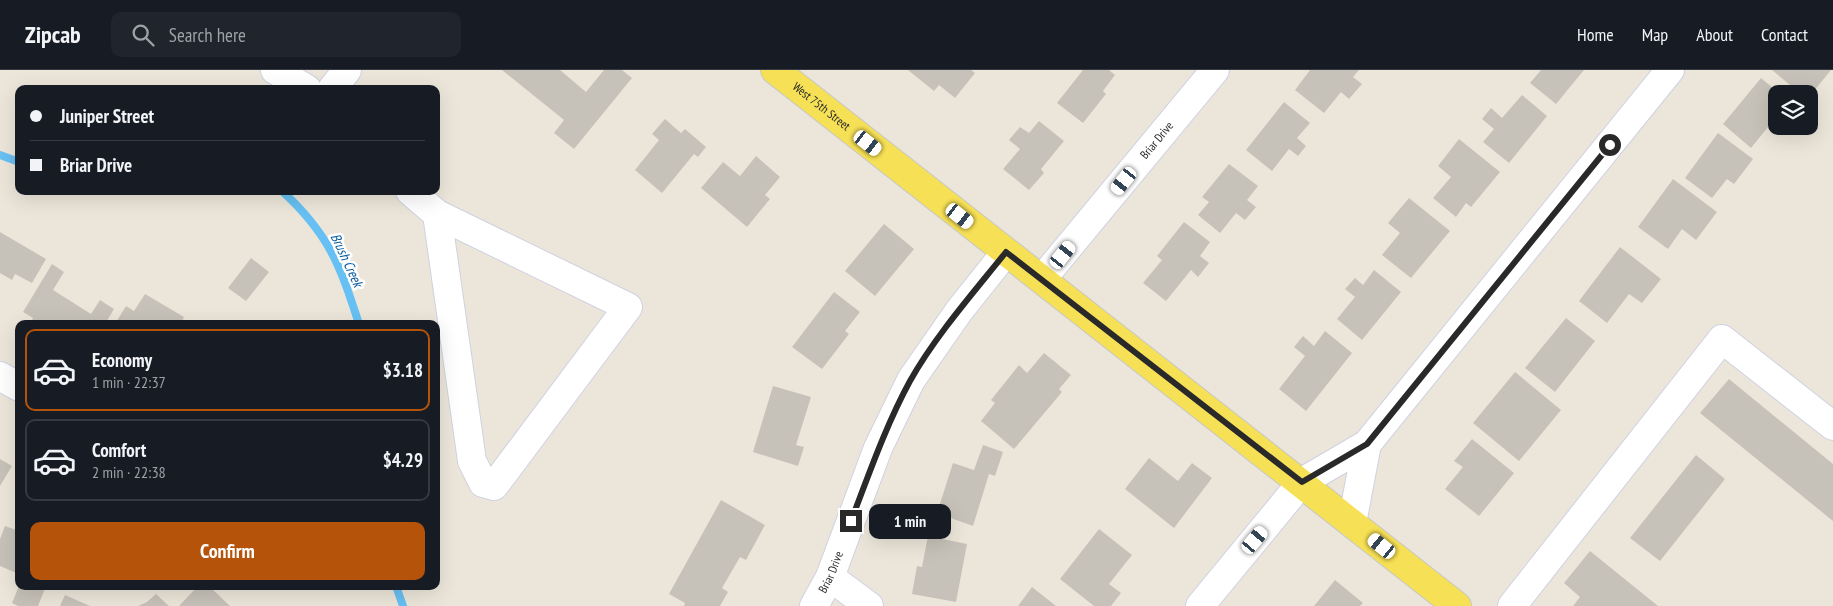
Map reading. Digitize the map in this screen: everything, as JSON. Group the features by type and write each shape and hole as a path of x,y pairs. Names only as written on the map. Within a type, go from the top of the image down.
{"main road":[{"name":"West 75th Street","path":"775,70 1302,482 1457,606"}],"street":[{"path":"275,70 300,85"},
{"path":"335,85 347,70"},
{"name":"Briar Drive","path":"1042,280 1215,70"},
{"path":"1200,606 1302,482 1367,444 1670,70"},
{"path":"415,195 437,214 628,307 494,486 483,483 472,461 437,214"},
{"name":"Briar Drive","path":"814,606 830,577 878,448 911,380 958,311 1006,252"},
{"path":"1512,606 1722,339 1833,426"},
{"path":"0,376 15,385"},
{"path":"1352,522 1367,444"},
{"path":"830,577 869,606"}],"building":[{"path":"502,70 560,70 586,92 604,70 622,70 632,78 574,149 554,133 564,120"},
{"path":"908,70 971,70 975,73 955,98 939,85 934,91"},
{"path":"1083,70 1109,70 1115,75 1103,91 1106,94 1083,123 1057,103"},
{"path":"1310,70 1359,70 1353,77 1362,84 1349,99 1341,92 1324,113 1295,90"},
{"path":"1541,70 1584,70 1556,104 1530,83"},
{"path":"1772,70 1831,70 1818,86 1790,85"},
{"path":"1761,78 1769,85 1768,127 1751,148 1723,124"},
{"path":"1522,95 1547,116 1509,163 1483,142 1494,129 1482,119 1491,108 1502,118"},
{"path":"1284,102 1310,123 1297,138 1306,146 1298,156 1289,149 1272,171 1246,150"},
{"path":"665,119 681,133 685,129 706,147 698,157 694,154 662,193 635,170 659,140 652,134"},
{"path":"1039,121 1064,141 1041,169 1044,173 1029,190 1003,169 1020,149 1009,140 1020,127 1029,133"},
{"path":"1718,133 1753,159 1734,184 1727,179 1712,198 1685,178"},
{"path":"1459,139 1500,172 1471,207 1466,203 1456,217 1433,198 1451,177 1438,166"},
{"path":"756,156 780,177 765,195 770,199 747,227 701,188 723,162 740,176"},
{"path":"1229,164 1258,186 1247,200 1256,207 1245,220 1236,213 1220,233 1198,215 1209,202 1202,197"},
{"path":"1673,179 1717,212 1696,240 1682,229 1668,249 1638,227"},
{"path":"1409,198 1450,231 1411,278 1382,255 1400,233 1388,223"},
{"path":"1184,222 1210,242 1200,256 1209,263 1198,277 1191,270 1166,301 1143,283 1162,260 1157,256"},
{"path":"884,224 914,249 875,296 845,271"},
{"path":"0,232 46,259 32,283 15,274 12,280 0,273"},
{"path":"1620,247 1661,279 1642,303 1629,294 1607,323 1579,301"},
{"path":"251,258 269,272 246,301 228,288"},
{"path":"52,264 64,272 53,290 91,314 100,300 114,309 107,320 32,320 33,318 23,312"},
{"path":"1374,270 1401,292 1362,340 1337,319 1355,297 1345,289 1355,278 1363,285"},
{"path":"834,292 860,312 845,331 849,334 822,369 792,347"},
{"path":"145,294 184,317 183,320 117,320 126,306 134,311"},
{"path":"1566,318 1595,341 1555,392 1525,368"},
{"path":"1325,331 1352,353 1306,411 1279,389 1305,356 1294,347 1303,336 1314,346"},
{"path":"1044,353 1071,375 1059,389 1062,392 1014,449 981,421 995,403 991,400 1019,365 1027,373"},
{"path":"1515,372 1561,410 1519,461 1473,423"},
{"path":"1729,379 1833,464 1833,521 1700,413"},
{"path":"773,386 811,397 796,445 804,447 798,466 753,452"},
{"path":"1472,439 1514,473 1479,516 1445,489 1463,467 1454,461"},
{"path":"983,445 1003,452 995,476 989,474 973,526 937,513 953,463 974,470"},
{"path":"1696,455 1725,479 1660,561 1630,538"},
{"path":"1149,458 1178,481 1192,463 1212,478 1174,528 1125,489"},
{"path":"0,459 12,466 0,486"},
{"path":"721,500 765,525 746,560 740,557 722,588 728,592 720,606 684,606 685,603 669,594"},
{"path":"5,526 15,530 15,572 0,566 0,539"},
{"path":"1099,529 1132,555 1109,584 1121,593 1111,606 1094,606 1060,579"},
{"path":"928,536 967,544 956,602 912,594 917,566 922,567"},
{"path":"1590,551 1658,606 1573,606 1580,597 1564,583"},
{"path":"1335,580 1363,603 1360,606 1314,606"},
{"path":"1032,587 1056,606 1018,606"},
{"path":"17,590 44,590 38,606 18,606 12,603"},
{"path":"194,590 213,590 230,606 179,606"},
{"path":"156,594 169,606 138,606 147,602"},
{"path":"65,595 90,606 60,606"}],"waterway":[{"name":"Brush Creek","path":"0,155 15,161"},
{"name":"Brush Creek","path":"286,195 322,236 339,267 358,320"},
{"name":"Brush Creek","path":"397,590 403,606"}],"route":[{"path":"851,521 878,448 911,380 958,311 1006,252 1302,482 1367,444 1610,145"}]}
